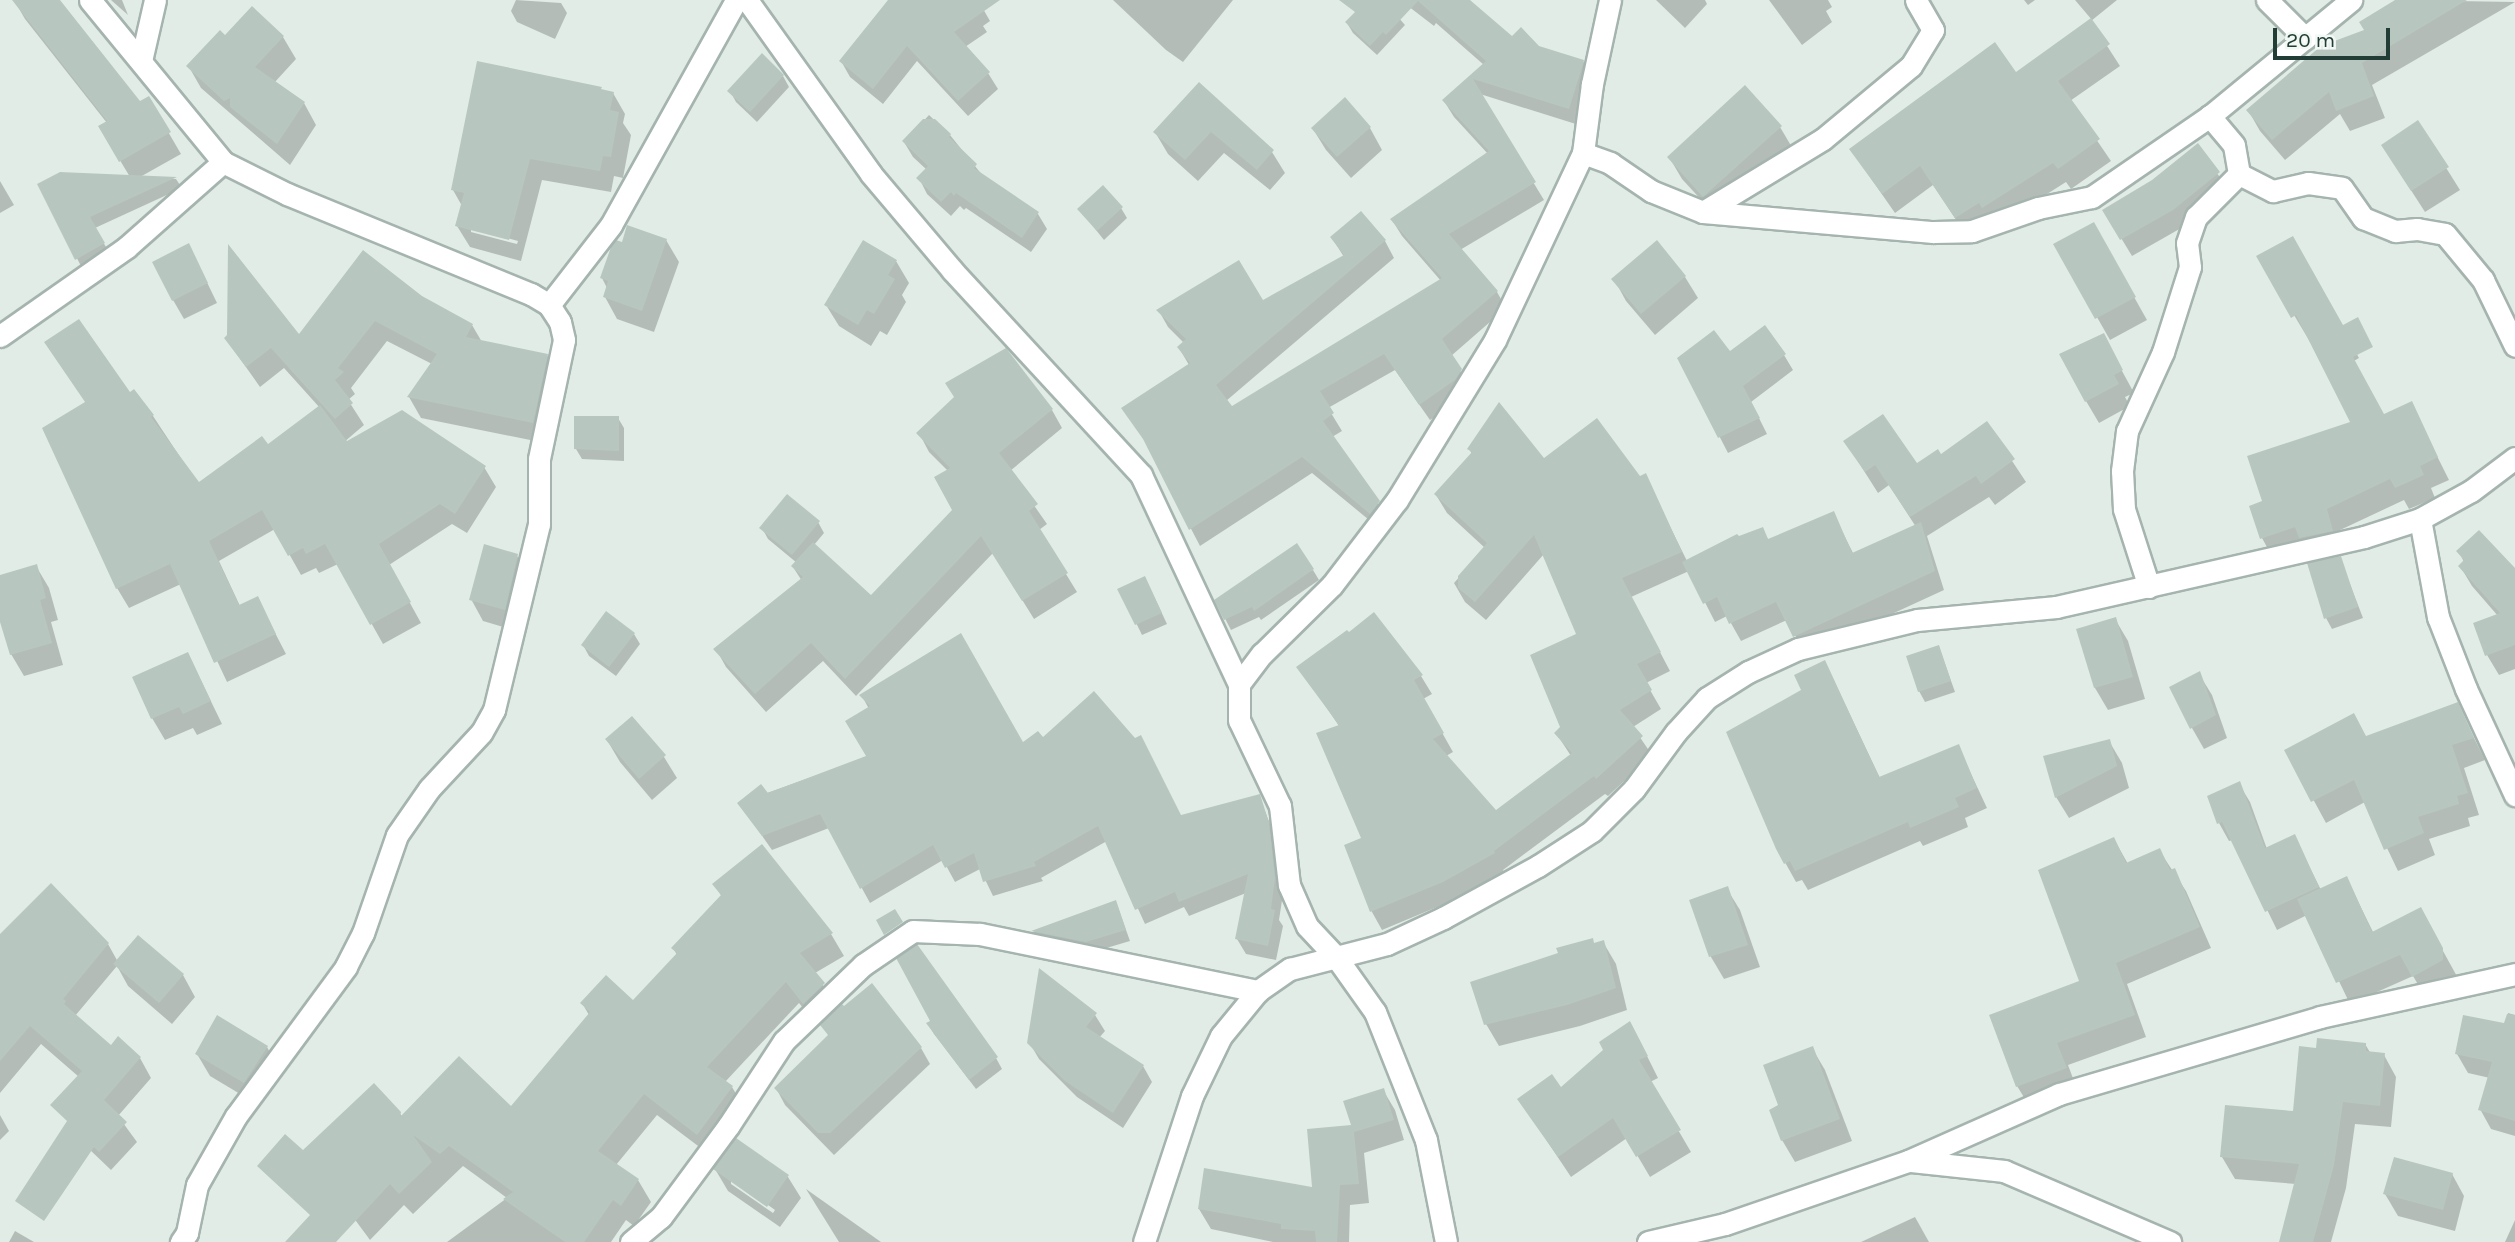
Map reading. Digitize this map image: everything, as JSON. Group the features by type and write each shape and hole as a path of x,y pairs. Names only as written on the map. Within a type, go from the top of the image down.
{"street":[{"path":"90,0 223,162 287,194 531,294 549,305 560,322 564,340 539,459 539,524 494,710 481,733 429,789 397,835 363,933 346,967 236,1116 197,1185 187,1233 181,1242"},
{"path":"141,61 155,0"},
{"path":"549,305 611,225 736,0"},
{"path":"747,0 870,174 952,270 1141,475 1239,684 1239,720 1280,806 1289,885 1307,926 1336,957 1376,1012 1426,1140 1446,1242"},
{"path":"1239,684 1262,654 1332,585 1397,500 1495,340 1583,153 1609,0"},
{"path":"1703,212 1823,139 1911,66 1933,30 1916,0"},
{"path":"2267,0 2305,38"},
{"path":"1583,153 1610,163 1651,191 1703,212 1933,232 1972,231 2038,208 2092,197 2210,116 2351,0"},
{"path":"2210,116 2234,145 2239,174"},
{"path":"0,336 127,247 223,162"},
{"path":"2239,174 2273,191 2308,183 2342,188 2363,218 2395,231 2417,229 2445,234 2483,280 2515,346"},
{"path":"2149,587 2124,509 2122,471 2127,431 2149,390 2163,352 2190,267 2187,243 2196,217 2239,174"},
{"path":"1144,1242 1192,1096 1221,1036 1258,991 1290,969 1387,944 1443,918 1538,866 1592,831 1634,789 1676,733 1707,698 1748,672 1786,655 1917,620 2056,607 2364,537 2420,520 2471,491 2515,458"},
{"path":"2420,520 2438,617 2466,689 2515,795"},
{"path":"631,1242 661,1217 729,1125 784,1041 863,965 913,931 980,934 1258,991"},
{"path":"1648,1242 1729,1233 1908,1161 2059,1094 2320,1017 2515,974"},
{"path":"1908,1161 2004,1171 2170,1242"}],"building":[{"path":"12,0 60,0 140,101 149,96 171,132 119,162 98,126 107,121"},
{"path":"888,0 1000,0 954,32 990,72 958,101 907,46 873,89 839,61"},
{"path":"1339,0 1470,0 1512,36 1521,27 1539,46 1584,60 1583,64 1569,109 1473,79 1536,182 1449,234 1498,291 1442,339 1462,369 1455,380 1419,405 1384,354 1320,391 1334,413 1323,421 1380,501 1370,514 1302,457 1189,530 1143,439 1121,408 1190,363 1177,347 1186,339 1156,310 1239,260 1263,300 1344,255 1330,237 1361,211 1386,240 1216,385 1232,406 1442,278 1390,219 1489,151 1442,100 1486,61 1418,1 1386,35 1383,32 1370,46 1345,22 1355,12"},
{"path":"2395,0 2467,0 2362,63 2374,96 2336,111 2329,92 2272,140 2246,110 2321,46 2364,30 2359,22"},
{"path":"252,6 284,36 255,67 305,102 277,144 230,107 230,98 224,101 186,66 220,30 225,35"},
{"path":"2091,18 2110,44 2058,81 2100,139 2058,169 2053,163 1982,208 1979,203 1955,218 1920,166 1882,194 1849,149 1995,42 2016,72"},
{"path":"762,53 784,75 750,112 727,91"},
{"path":"477,61 602,87 601,89 614,92 610,110 619,112 611,157 603,156 600,171 530,159 509,240 455,226 464,193 451,190"},
{"path":"1199,82 1274,150 1257,170 1211,132 1185,160 1153,132"},
{"path":"1745,85 1782,126 1703,197 1667,157"},
{"path":"1345,97 1371,127 1337,157 1311,128"},
{"path":"923,119 935,119 977,164 974,168 1039,212 1022,238 956,193 954,196 951,192 941,202 916,178 928,166 902,141"},
{"path":"2418,120 2449,167 2411,191 2381,145"},
{"path":"2198,143 2220,172 2173,210 2120,240 2102,210 2152,180"},
{"path":"60,172 177,177 90,217 105,243 75,260 37,184"},
{"path":"1103,185 1123,207 1097,231 1077,209"},
{"path":"2094,222 2136,297 2095,319 2053,244"},
{"path":"627,225 667,239 642,311 603,297 608,281 600,278 611,247 616,240 622,242"},
{"path":"2293,236 2343,325 2358,317 2373,347 2353,357 2384,414 2412,401 2438,457 2420,466 2424,475 2395,488 2390,479 2327,509 2333,531 2299,538 2295,527 2260,539 2249,506 2262,501 2247,456 2350,422 2296,315 2291,318 2256,256"},
{"path":"863,240 897,260 888,275 895,279 874,314 867,310 858,325 824,305"},
{"path":"1657,240 1686,276 1641,314 1611,279"},
{"path":"189,243 208,283 172,301 152,262"},
{"path":"228,244 299,334 363,250 422,296 473,324 466,337 548,354 533,423 407,397 437,354 375,321 338,368 344,372 335,380 353,403 335,419 271,348 246,367 224,338 227,335"},
{"path":"79,319 130,392 134,389 154,415 151,417 199,482 262,436 268,444 320,405 347,441 402,410 486,466 455,514 440,504 379,544 411,602 370,625 325,544 306,554 303,548 288,556 262,510 209,541 239,605 258,596 276,634 214,663 170,564 116,589 42,428 85,402 44,342"},
{"path":"1765,325 1786,354 1743,386 1760,418 1718,438 1677,358 1714,330 1730,351"},
{"path":"2104,333 2123,370 2114,375 2119,384 2085,402 2059,354"},
{"path":"1006,348 1053,409 999,453 1038,504 1029,511 1068,573 1022,601 981,536 845,679 811,643 755,694 713,649 803,577 791,566 813,542 871,595 952,510 934,477 950,468 916,433 954,397 945,383"},
{"path":"1499,402 1544,458 1597,418 1640,476 1646,473 1682,552 1622,578 1661,652 1637,664 1652,690 1620,710 1643,736 1596,779 1594,776 1494,851 1495,853 1443,882 1370,912 1344,845 1361,838 1316,733 1339,725 1296,667 1374,612 1423,675 1414,680 1444,733 1433,739 1496,810 1572,753 1554,733 1560,727 1530,655 1576,634 1534,535 1475,602 1458,588 1458,576 1487,543 1434,494 1472,452 1467,449"},
{"path":"1883,414 1917,463 1938,449 1941,454 1987,421 2015,459 1981,484 1976,476 1910,517 1875,465 1865,472 1843,441"},
{"path":"574,416 619,416 619,451 574,449"},
{"path":"787,494 820,521 792,555 759,528"},
{"path":"1834,511 1852,553 1921,522 1935,571 1793,637 1776,602 1729,624 1717,597 1703,604 1682,562 1737,534 1739,536 1763,527 1768,539"},
{"path":"2479,530 2515,568 2515,645 2485,656 2473,623 2500,613 2458,566 2464,560 2456,551"},
{"path":"1297,543 1314,569 1254,611 1252,607 1224,620 1214,600"},
{"path":"484,544 518,554 505,610 469,600"},
{"path":"2341,556 2358,607 2324,619 2307,563"},
{"path":"37,564 46,598 40,600 52,643 10,655 0,622 0,575"},
{"path":"1145,576 1162,613 1135,625 1117,589"},
{"path":"606,611 635,633 609,667 581,645"},
{"path":"2116,617 2133,677 2094,688 2076,629"},
{"path":"961,633 1023,742 1038,731 1043,737 1094,691 1135,738 1141,735 1181,815 1260,794 1269,823 1275,878 1271,909 1275,910 1268,946 1235,939 1248,874 1179,902 1175,892 1135,910 1098,826 1034,862 1036,866 983,882 974,853 945,868 933,845 860,889 820,814 762,836 737,803 761,784 768,793 866,756 845,721 870,706 859,695"},
{"path":"1939,645 1951,681 1918,692 1906,656"},
{"path":"188,652 211,701 183,714 179,707 151,719 132,677"},
{"path":"1825,660 1879,777 1959,744 1977,788 1955,798 1959,807 1910,828 1908,822 1795,871 1790,861 1784,864 1776,849 1726,732 1801,690 1794,675"},
{"path":"2200,671 2216,715 2190,729 2169,687"},
{"path":"2458,702 2474,738 2452,745 2468,793 2457,796 2459,804 2418,817 2424,833 2384,850 2354,780 2311,802 2284,750 2354,713 2366,736"},
{"path":"632,716 666,755 639,779 605,739"},
{"path":"2110,739 2117,766 2055,798 2043,756"},
{"path":"2240,781 2265,848 2295,834 2319,887 2265,912 2222,822 2217,824 2207,796"},
{"path":"2114,837 2126,863 2160,848 2170,870 2175,868 2200,927 2116,963 2135,1015 2057,1043 2067,1068 2016,1087 1989,1015 2079,981 2038,870"},
{"path":"762,844 833,933 800,953 825,983 803,1004 786,982 707,1067 733,1086 697,1135 644,1094 598,1151 639,1179 621,1206 613,1200 584,1242 565,1242 503,1199 513,1192 449,1146 440,1154 413,1135 432,1162 399,1194 390,1184 336,1242 285,1242 310,1215 257,1166 285,1134 303,1150 374,1083 401,1112 400,1117 459,1056 511,1106 590,1012 580,1003 606,975 633,1000 677,953 671,948 721,895 712,884"},
{"path":"2347,876 2372,932 2421,907 2443,948 2443,960 2412,977 2400,955 2336,983 2297,899"},
{"path":"51,883 109,943 63,999 66,1001 64,1004 111,1045 118,1036 141,1057 104,1100 127,1122 99,1152 94,1147 44,1221 15,1201 67,1121 50,1105 82,1071 30,1026 0,1061 0,934"},
{"path":"1728,886 1748,945 1709,957 1689,900"},
{"path":"1116,900 1126,930 1086,942 1031,931"},
{"path":"895,909 903,922 884,935 876,920"},
{"path":"138,935 184,974 159,1003 113,964"},
{"path":"1593,938 1594,943 1604,940 1616,988 1567,1005 1484,1025 1470,982 1558,953 1556,948"},
{"path":"917,944 998,1057 969,1080 926,1023 930,1021 896,958"},
{"path":"1039,968 1097,1013 1086,1027 1144,1065 1113,1113 1065,1081 1027,1043"},
{"path":"872,983 922,1047 830,1133 818,1133 774,1088 828,1035 820,1025 842,1004 844,1006"},
{"path":"2507,1014 2515,1015 2515,1121 2478,1110 2492,1062 2455,1054 2463,1015 2504,1023"},
{"path":"217,1015 268,1046 244,1083 195,1054"},
{"path":"1630,1021 1648,1056 1639,1060 1681,1130 1636,1157 1613,1118 1558,1157 1517,1099 1552,1074 1561,1087 1603,1050 1599,1042"},
{"path":"2317,1038 2366,1043 2366,1051 2385,1053 2380,1106 2343,1102 2334,1165 2313,1242 2279,1242 2299,1164 2220,1157 2225,1105 2293,1111 2299,1046 2316,1048"},
{"path":"1813,1046 1840,1119 1781,1141 1769,1110 1778,1105 1763,1065"},
{"path":"1384,1088 1394,1120 1354,1132 1359,1184 1340,1185 1337,1242 1316,1242 1315,1231 1281,1229 1281,1224 1198,1209 1204,1168 1312,1187 1307,1129 1351,1125 1343,1101"},
{"path":"736,1138 789,1175 767,1207 713,1169"},
{"path":"2394,1157 2453,1173 2443,1210 2383,1194"}]}
